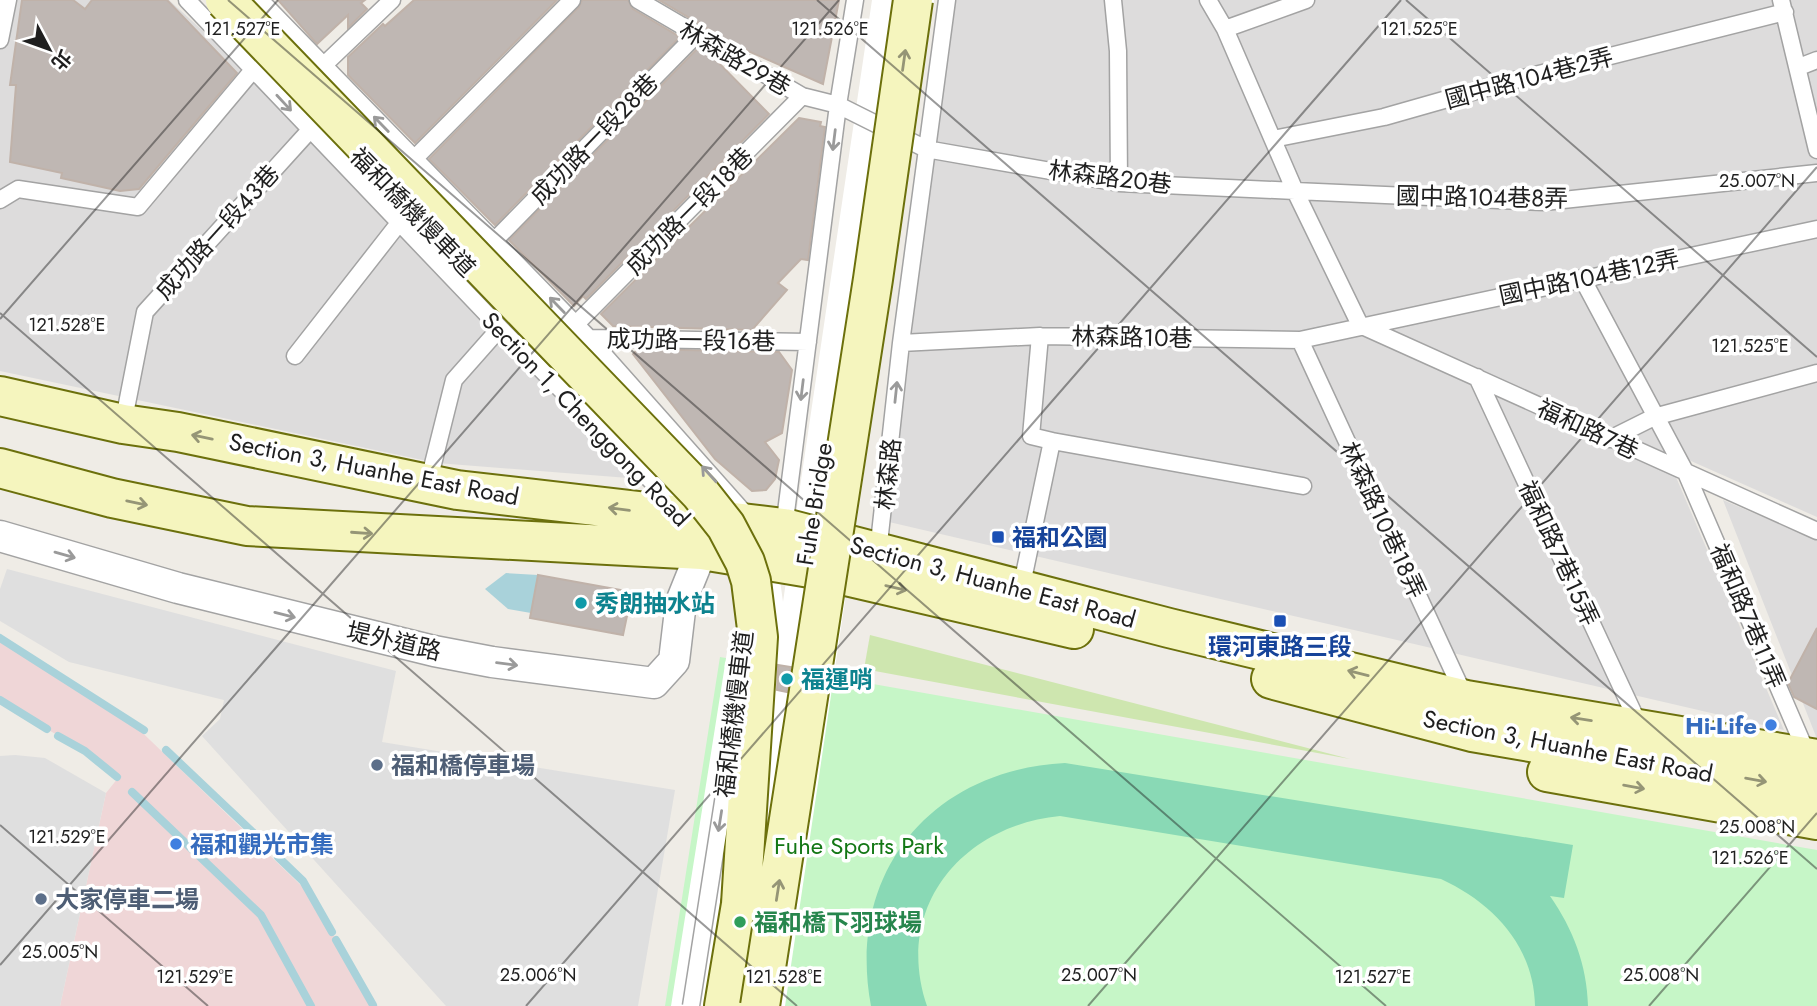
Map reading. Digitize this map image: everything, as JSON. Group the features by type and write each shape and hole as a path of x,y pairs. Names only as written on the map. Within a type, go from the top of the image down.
{"street":[{"path":"225,0 691,483 730,532 751,581 758,636 741,904"},
{"name":"Fuhe Bridge","path":"724,1006 741,904 782,709 849,285 887,0"},
{"name":"Fuhe Bridge","path":"760,1006 873,279 913,0"},
{"name":"Section 3, Huanhe East Road","path":"0,396 123,424 178,432 428,484 770,526 1466,701 1640,729 1814,769"},
{"name":"Section 3, Huanhe East Road","path":"0,468 112,498 247,526 702,551 829,573 1165,650 1472,732 1814,769"},
{"name":"堤外道路","path":"0,536 178,589 434,651 492,662 654,683 674,661 681,601 702,551"},
{"path":"1306,688 1324,698 1518,767 1817,820"}],"lane":[{"path":"0,40 8,0"},
{"name":"Section 1, Chenggong Road","path":"187,0 547,378 686,517 702,551 770,526 260,0"},
{"name":"福和橋機慢車道","path":"207,0 693,500 728,549 740,582 749,636 691,1006"},
{"path":"324,65 392,0"},
{"path":"414,159 572,0"},
{"name":"林森路29巷","path":"638,0 695,36 802,96 838,105 926,149"},
{"path":"855,0 838,105 808,342 770,526 829,573 880,552"},
{"name":"林森路","path":"880,552 901,343 947,0"},
{"path":"1113,0 1118,51 1119,183"},
{"path":"1208,0 1225,29 1295,191 1360,325"},
{"path":"1225,29 1306,0"},
{"path":"1783,6 1817,150"},
{"name":"國中路104巷2弄","path":"1273,139 1384,117 1783,6"},
{"name":"成功路一段28巷","path":"494,241 695,36"},
{"path":"1799,67 1817,60"},
{"path":"0,200 18,189 138,207 253,70"},
{"name":"成功路一段18巷","path":"576,325 802,96"},
{"name":"成功路一段43巷","path":"123,424 145,312 310,130"},
{"name":"林森路20巷","path":"926,149 1119,183 1295,191"},
{"name":"國中路104巷8弄","path":"1295,191 1544,202 1817,173"},
{"path":"295,356 399,223"},
{"name":"國中路104巷12弄","path":"1360,325 1817,229"},
{"name":"福和路7巷11弄","path":"1582,278 1687,475 1814,769"},
{"name":"林森路10巷","path":"901,343 1040,336 1300,340 1360,325"},
{"name":"福和路7巷","path":"1360,325 1687,475 1817,531"},
{"path":"428,484 454,380 500,328"},
{"path":"1040,336 1031,436 1303,486"},
{"name":"成功路一段16巷","path":"547,378 589,338 808,342"},
{"name":"林森路10巷18弄","path":"1300,340 1466,701"},
{"path":"1610,439 1654,417 1817,373"},
{"name":"福和路7巷15弄","path":"1478,377 1640,729"},
{"path":"1021,589 1052,441"}],"shaded area":[{"path":"0,0 169,0 245,69 641,479 437,463 0,371"},
{"path":"952,0 1817,0 1817,517 1664,449 1784,730 889,522"},
{"path":"1723,500 1817,540 1817,739"},
{"name":"福和橋停車場","path":"7,569 396,671 382,742 675,790 638,1006 446,1006 202,736 220,719 224,700 69,662 0,621 0,589"},
{"name":"福和觀光市集","path":"0,641 124,715 311,895 374,1006 60,1006 106,793 118,778 85,751 0,702"},
{"name":"大家停車二場","path":"0,756 45,758 106,793 60,1006 0,1006"}],"green space":[{"path":"870,635 1350,759 864,669"},
{"name":"Fuhe Sports Park","path":"720,657 1817,850 1817,1006 665,1006"},
{"path":"1065,763 1573,845 1564,898 1550,896 1566,921 1582,962 1588,1006 1535,1006 1533,984 1527,964 1507,929 1477,901 1441,879 1060,816 1025,823 994,836 966,854 944,877 929,905 920,936 919,970 927,1006 871,1006 867,958 872,913 886,873 908,837 938,808 975,785 1017,770"}],"water":[{"path":"506,573 538,575 531,613 508,609 485,589"}],"pier":[{"path":"872,0 934,0 785,1006 671,1006 730,633 743,634 729,564 780,580 783,602"}],"building":[{"path":"22,0 73,0 85,9 92,0 167,0 237,73 139,189 120,191 61,178 62,173 10,162 16,85 10,85"},
{"path":"278,0 365,0 361,3 367,9 348,28 348,15 317,44"},
{"path":"414,0 557,0 415,143 348,75 348,57"},
{"path":"582,0 628,0 633,9 680,37 495,225 429,159 579,7"},
{"path":"659,0 839,0 823,84 739,47"},
{"path":"698,48 711,55 769,114 586,299 583,296 574,306 509,240"},
{"path":"799,118 821,122 820,126 825,127 808,260 801,259 778,283 787,290 752,330 613,326 601,314"},
{"path":"638,349 779,352 792,370 782,433 765,442 779,460 775,479 766,490 752,491 715,459 633,354"},
{"name":"秀朗抽水站","path":"538,575 632,592 623,635 530,618"},
{"path":"1817,628 1817,709 1794,697 1788,683"},
{"path":"778,665 791,667 787,692 777,690"}],"waterway":[{"path":"0,638 144,730"},
{"path":"0,700 47,729"},
{"path":"58,736 85,751 117,777"},
{"path":"166,750 259,838"},
{"path":"132,792 261,915 311,1006"},
{"path":"278,857 303,881 332,932"},
{"path":"336,940 373,1005"}],"place":[{"name":"福和公園","path":"998,537"},
{"name":"秀朗抽水站","path":"581,603"},
{"name":"環河東路三段","path":"1280,621"},
{"name":"福運哨","path":"787,679"},
{"name":"Hi-Life","path":"1771,725"},
{"name":"福和橋停車場","path":"377,765"},
{"name":"福和觀光市集","path":"176,844"},
{"name":"大家停車二場","path":"41,899"},
{"name":"福和橋下羽球場","path":"740,922"}]}
